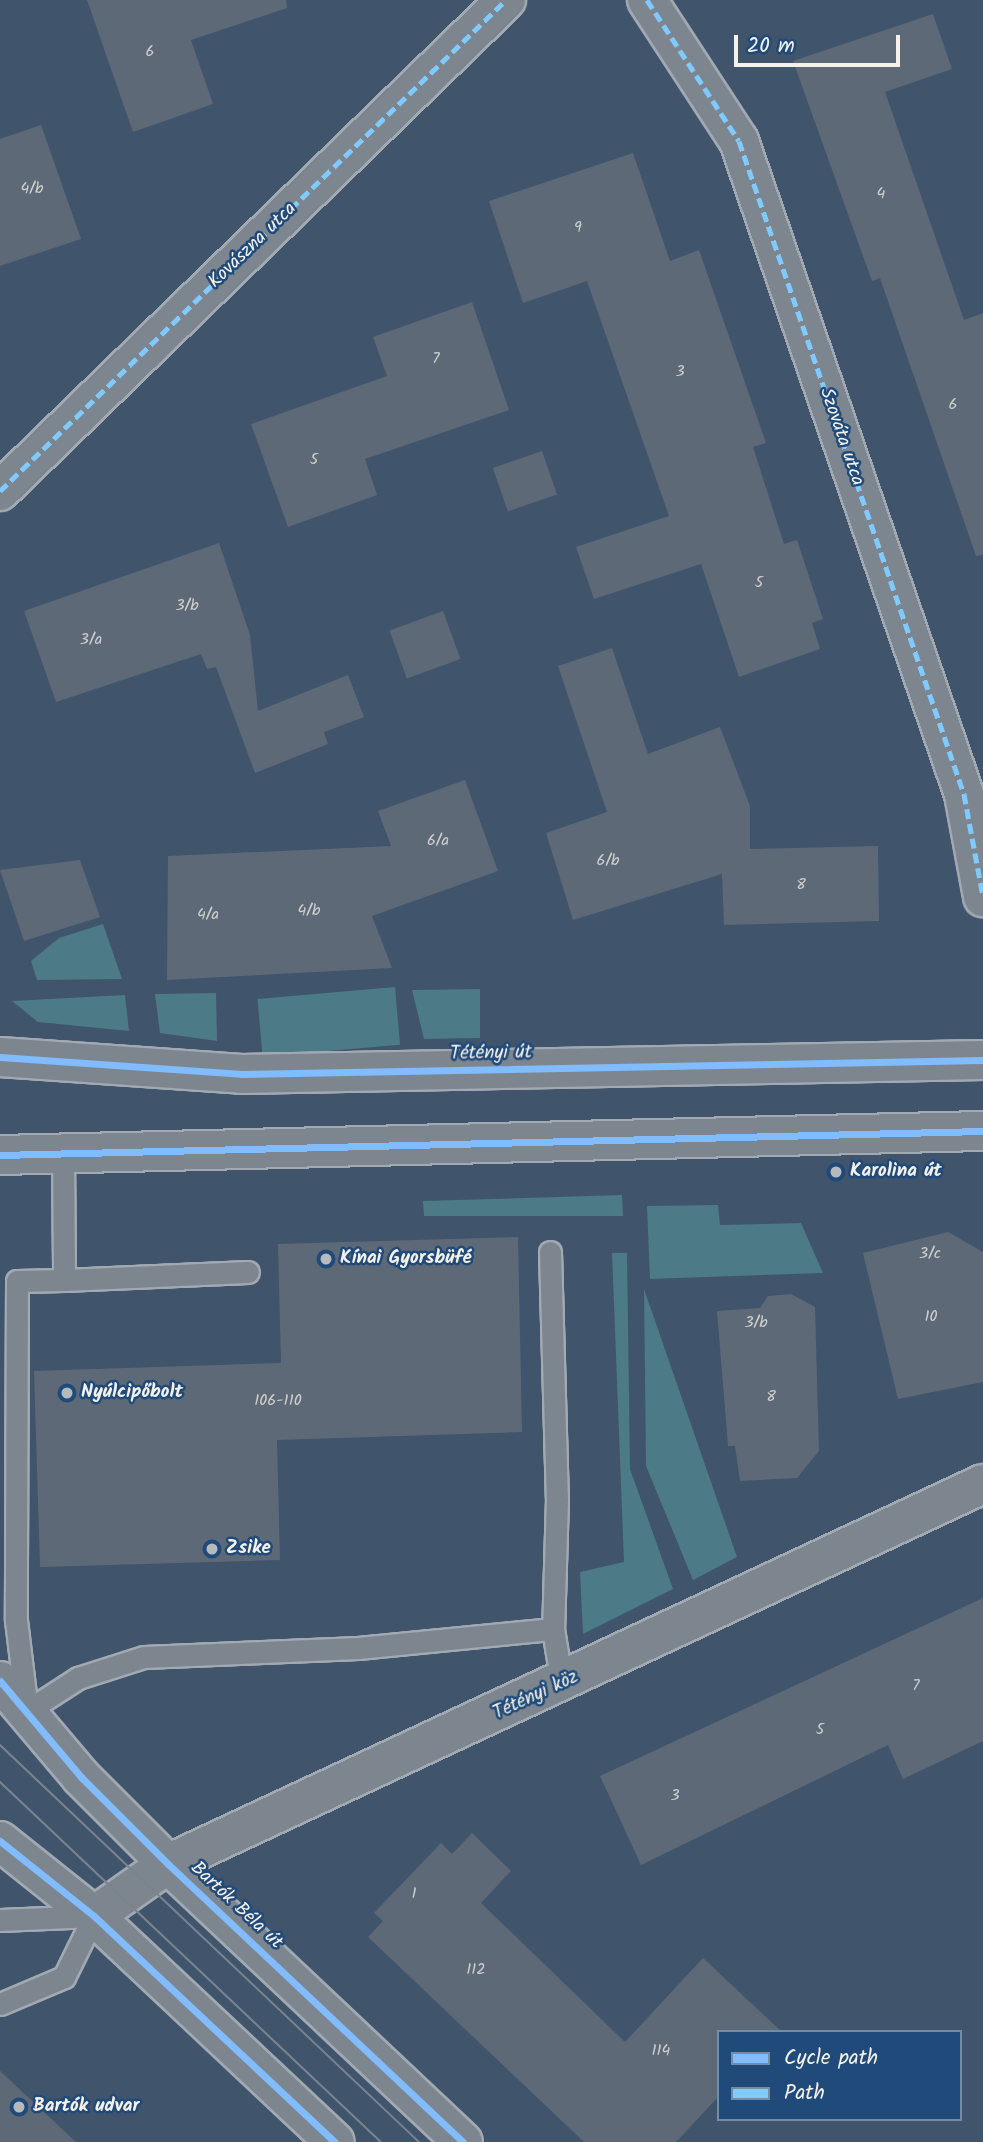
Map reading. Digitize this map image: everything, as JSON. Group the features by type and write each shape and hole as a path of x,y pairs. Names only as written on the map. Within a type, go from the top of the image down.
{"street":[{"name":"Kovászna utca","path":"0,491 506,0"},
{"name":"Szováta utca","path":"647,0 739,141 964,794 983,897"},
{"name":"Tétényi út","path":"0,1058 241,1074 983,1060"},
{"path":"0,1156 983,1131"},
{"name":"Tétényi köz","path":"94,1916 169,1864 562,1684 983,1484"},
{"name":"Bartók Béla út","path":"0,1681 169,1864 463,2142"},
{"path":"0,1841 94,1916 335,2142"}],"lane":[{"path":"63,1154 64,1280"},
{"path":"550,1252 557,1498 553,1629 562,1684"},
{"path":"248,1272 17,1281 16,1620 27,1711 78,1678 144,1657 358,1648 553,1629"},
{"path":"0,1920 94,1916 64,1977 0,2004"}],"green space":[{"path":"103,924 122,979 37,980 31,961 59,938"},
{"path":"395,987 400,1045 263,1057 258,999"},
{"path":"480,989 480,1038 424,1039 412,990"},
{"path":"216,993 217,1041 160,1033 155,994"},
{"path":"125,995 129,1031 38,1022 12,1001"},
{"path":"622,1195 623,1216 424,1216 423,1201"},
{"path":"718,1205 720,1225 801,1223 823,1273 650,1279 647,1206"},
{"path":"612,1253 627,1253 630,1469 673,1589 583,1634 580,1572 624,1562"},
{"path":"644,1289 737,1557 693,1580 646,1466"}],"building":[{"path":"87,0 286,0 287,8 191,40 213,104 133,132"},
{"path":"933,14 952,69 885,92 964,320 983,313 983,555 976,556 880,278 872,281 793,61"},
{"path":"41,125 81,239 0,266 0,139"},
{"path":"633,153 670,261 699,250 766,443 753,447 784,544 797,540 823,619 812,623 820,649 739,677 701,564 594,599 576,547 669,516 587,281 523,303 489,201"},
{"path":"472,302 509,410 365,459 377,495 288,527 251,424 387,376 373,337"},
{"path":"542,451 557,494 508,511 493,468"},
{"path":"219,543 250,635 258,711 348,675 364,717 324,732 328,744 255,773 216,667 207,669 201,654 56,702 24,611"},
{"path":"443,611 460,659 407,678 389,630"},
{"path":"612,648 648,754 720,727 750,806 750,849 878,846 879,921 724,925 722,874 573,920 546,833 607,812 558,666"},
{"path":"465,780 498,871 372,916 392,968 167,980 168,856 391,846 378,811"},
{"path":"80,860 100,917 24,941 0,870"},
{"path":"948,1232 983,1252 983,1382 898,1399 863,1253"},
{"path":"518,1237 522,1432 277,1440 280,1560 40,1567 34,1371 281,1363 278,1244"},
{"path":"791,1294 815,1307 819,1451 797,1478 740,1481 735,1446 728,1446 717,1311 760,1308 768,1296"},
{"path":"983,1598 983,1741 903,1779 888,1745 641,1865 600,1776"},
{"path":"472,1833 511,1871 481,1903 625,2042 703,1958 780,2030 717,2030 717,2098 676,2142 584,2142 368,1937 383,1921 374,1913 441,1843 452,1854"},
{"name":"Bartók udvar","path":"0,2071 76,2142 0,2142"}],"tram line":[{"path":"0,1745 419,2142"},
{"path":"0,1782 381,2142"}],"marked path":[{"path":"0,491 506,0"},
{"path":"647,0 739,141 964,794 983,897"}],"cycle path":[{"path":"0,1057 241,1074 983,1060"},
{"path":"0,1155 983,1131"},
{"path":"0,1681 81,1777 168,1864 463,2142"},
{"path":"0,1841 94,1916 335,2142"}],"place":[{"name":"Karolina út","path":"836,1172"},
{"name":"Kínai Gyorsbüfé","path":"326,1259"},
{"name":"Nyúlcipőbolt","path":"67,1393"},
{"name":"Zsike","path":"212,1549"},
{"name":"Bartók udvar","path":"19,2107"}]}
